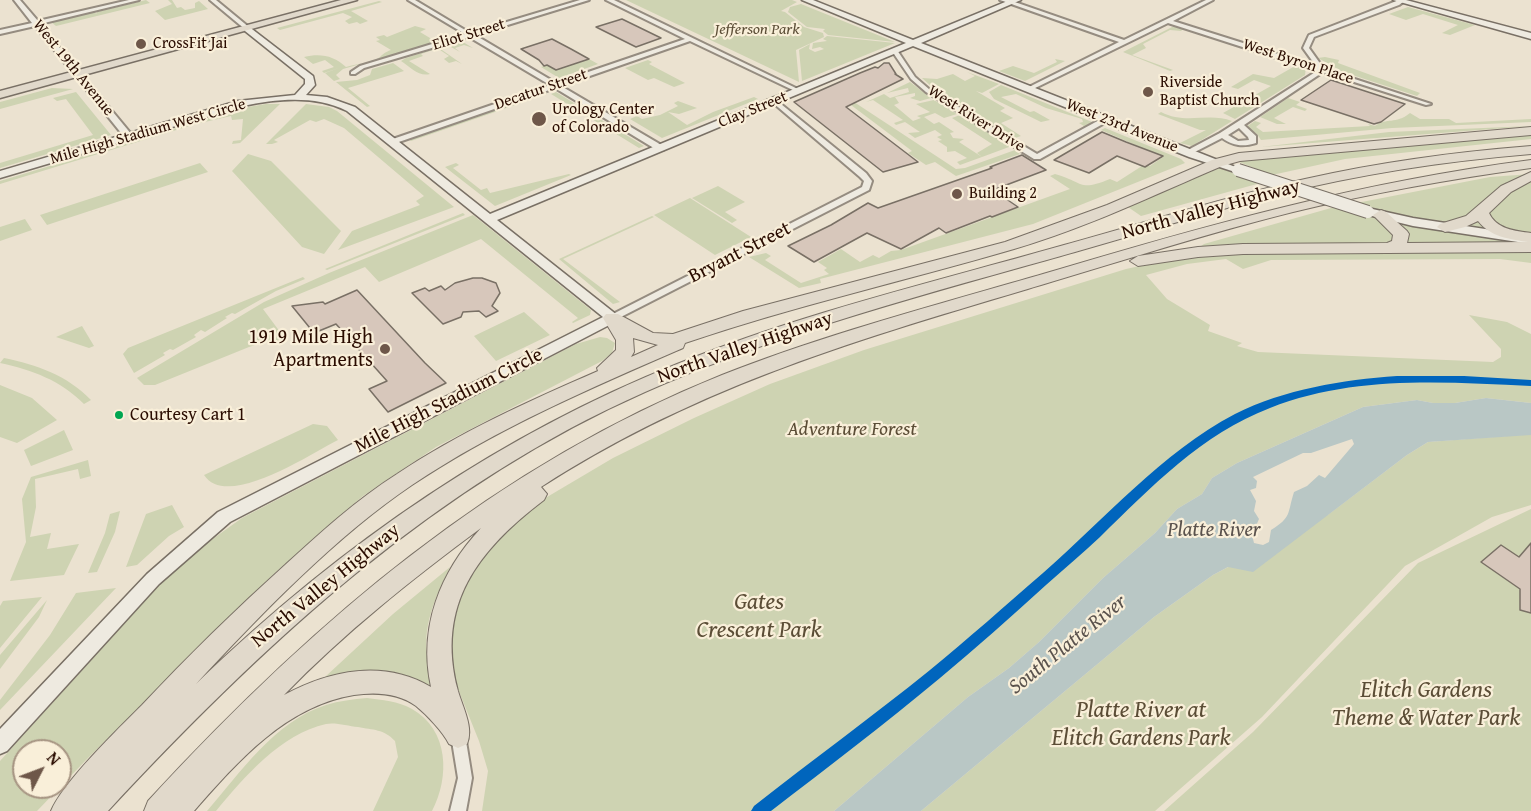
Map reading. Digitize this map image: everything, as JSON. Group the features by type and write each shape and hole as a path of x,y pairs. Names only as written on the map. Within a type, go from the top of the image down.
{"highway":[{"path":"612,318 645,337 662,341 691,336 749,315 1011,245 1102,212 1217,163 1251,154 1531,131"},
{"name":"North Valley Highway","path":"89,811 204,692 280,621 344,567 423,509 478,473 541,436 631,390 709,358 804,326 1236,201 1372,170 1531,149"},
{"name":"North Valley Highway","path":"158,811 236,726 291,672 381,591 497,505 578,453 652,414 727,380 828,344 1229,223 1322,199 1405,182 1531,164"},
{"path":"1445,227 1472,221 1508,186 1531,177"},
{"path":"1374,213 1401,234 1399,243 1392,247"},
{"path":"1482,213 1485,222 1495,228 1531,239"},
{"path":"1021,285 1148,259 1198,252 1392,247 1531,247"},
{"path":"65,811 111,755 218,642 333,535 404,480 481,434 611,365 625,352 625,340 612,318"},
{"path":"545,401 715,327"},
{"path":"458,735 441,672 441,628 450,592 467,557 495,526 550,484 641,426 727,380"},
{"path":"176,811 209,774 266,722 302,699 328,688 352,682 373,681 404,687 429,700 458,735"}],"main road":[{"path":"0,95 352,0"},
{"path":"300,15 366,0"}],"street":[{"name":"West 19th Avenue","path":"17,0 129,137"},
{"path":"0,32 136,0"},
{"path":"213,0 310,78 309,85 297,98"},
{"path":"411,0 660,148"},
{"name":"Eliot Street","path":"353,73 362,67 586,0"},
{"path":"609,0 799,91"},
{"name":"West 23rd Avenue","path":"806,0 1189,153 1238,170 1374,213 1445,227 1531,239"},
{"path":"1189,153 1223,135 1322,70 1306,48 1311,36 1400,0 1531,36"},
{"path":"1010,1 1125,42"},
{"name":"Clay Street","path":"489,219 1010,1"},
{"path":"1029,89 1206,1"},
{"name":"West Byron Place","path":"1168,21 1428,104"},
{"name":"Decatur Street","path":"393,142 690,39"},
{"name":"West River Drive","path":"895,51 913,78 928,91 1037,157 1106,120"},
{"name":"Mile High Stadium West Circle","path":"0,175 241,103 268,98 297,98"},
{"path":"297,98 342,103 612,318"},
{"name":"Bryant Street","path":"612,318 860,192 867,186 868,182 863,175 774,101"},
{"path":"1223,135 1235,142 1246,144 1253,141 1252,136 1239,124"},
{"name":"Mile High Stadium Circle","path":"0,744 153,579 224,517 612,318"},
{"path":"458,735 465,778 458,811"}],"green space":[{"path":"146,0 150,3 56,26 51,22 95,12 96,14"},
{"path":"168,0 172,0 177,8 181,7 185,10 195,8 195,3 199,1 208,9 165,20 155,11 172,4"},
{"name":"Jefferson Park","path":"626,0 792,0 797,2 781,11 804,27 823,33 824,37 796,50 799,82"},
{"path":"382,2 351,11 368,21 360,24 357,22 349,24 345,21 352,17 343,13 280,30 277,28"},
{"name":"Jefferson Park","path":"801,4 895,42 828,35 823,31 825,29 807,27 788,12 790,7"},
{"path":"1408,7 1475,25 1450,35 1442,33 1458,25 1423,14 1406,20 1389,14"},
{"path":"1176,25 1184,28 1181,31 1170,30 1143,44 1146,48 1132,55 1173,70 1170,71 1123,52"},
{"path":"415,26 426,29 420,32 430,38 454,37 374,60 391,50 376,41 380,40 376,37 384,35 387,37"},
{"name":"Jefferson Park","path":"827,36 895,43 802,81 799,50 810,44 809,49 815,52 824,49 820,47 812,49 813,43 827,41 823,39"},
{"path":"463,42 473,48 464,45 455,48 460,52 451,47 442,50 462,64 456,61 449,63 444,59 449,56 440,50 421,54 423,56 409,61 430,74 426,75 415,71 401,61 449,44"},
{"path":"327,56 346,67 363,63 343,69 336,75 340,79 334,81 325,73 339,68 324,73 322,71 334,67 325,60 313,64 304,57"},
{"path":"1318,58 1339,60 1338,63 1420,93 1417,96 1343,72"},
{"path":"589,59 598,64 559,78 541,67 546,65 556,70"},
{"path":"1055,59 1065,61 1025,81 999,71 1013,66 1034,73 1057,62"},
{"path":"648,60 652,62 649,64 685,83 674,87 654,78 648,80 625,68"},
{"path":"393,63 404,71 348,88 370,106 367,107 336,82 357,80 370,75 372,69"},
{"path":"1295,66 1306,67 1305,75 1235,119 1223,113 1271,86 1254,80 1238,89 1231,87 1253,74 1274,78"},
{"path":"967,72 999,84 982,93 976,91 1005,108 1000,111 1013,118 1001,123 1021,136 1015,138 967,110 922,78 937,79 953,74 965,81 975,76"},
{"path":"910,82 931,98 920,101 910,98 915,96 915,93 895,97 899,103 894,105 913,121 921,118 917,116 930,112 916,104 934,100 957,114 944,118 935,113 924,117 934,124 939,122 954,132 950,133 953,138 964,139 959,142 982,157 960,165 957,162 967,158 955,151 947,152 947,147 938,141 942,140 937,137 942,135 935,130 915,138 908,133 920,132 905,122 896,125 894,123 903,120 873,100 866,102 884,94 890,98 909,92 908,88 887,93"},
{"path":"1001,85 1092,122 1076,132 1084,126 1079,123 1083,122 1082,119 1046,108 1016,94 1001,97 1050,120 1041,122 994,99 989,92"},
{"path":"52,88 73,89 0,109 0,102"},
{"path":"76,92 111,135 0,168 0,163 93,135 66,99 57,101 53,98"},
{"path":"545,92 547,94 411,141 409,139"},
{"path":"556,92 644,146 639,148 551,94"},
{"path":"754,97 758,99 662,138 630,119 637,116 642,119 660,115 678,106 674,103 678,101 697,108 679,114 668,112 687,125 713,112"},
{"path":"1288,98 1300,102 1296,105 1307,109 1305,111 1293,107 1274,118 1286,124 1277,124 1260,117"},
{"path":"854,102 956,169 965,168 1015,150 1020,154 956,176 935,162 926,165 908,153 912,151 851,105"},
{"path":"280,104 240,143 232,144 233,141 241,140 243,119 232,120 231,116 196,124 0,184 0,181 242,108"},
{"path":"306,104 329,107 337,111 454,207 338,250 352,231 420,205 416,201 424,196 344,128 324,119 316,122 310,120 274,140 278,142 266,144"},
{"path":"1161,112 1179,118 1215,118 1232,121 1192,146 1180,143 1206,130 1200,130 1158,114"},
{"path":"1410,113 1420,119 1449,119 1456,123 1531,119 1531,122 1392,128 1261,140 1257,134 1246,127 1255,121 1261,123 1256,127 1263,132 1370,126 1368,124 1375,126 1379,123 1400,119"},
{"path":"960,115 1008,144 1009,147 982,157 977,153 992,144 952,118"},
{"path":"1531,126 1261,147 1389,132"},
{"path":"1105,128 1181,159 1185,163 1033,224 820,279 821,283 799,288 749,257 766,253 771,256 765,260 801,283 829,274 824,270 827,268 818,262 841,249 860,262 873,255 879,258 891,251 901,250 1070,189 1050,176 1055,174 1086,185 1110,179 1117,182 1142,166 1150,166 1163,157 1101,130"},
{"path":"1531,134 1531,139 1345,159 1272,175 1239,162 1247,159"},
{"path":"248,154 271,161 341,231 324,254 302,247 232,171"},
{"path":"200,163 208,172 47,225 40,215"},
{"path":"456,163 459,165 453,168 481,190 487,188 490,193 571,175 495,206 445,167"},
{"path":"1219,168 1264,182 1141,216 1128,207"},
{"name":"Gates Crescent Park","path":"1531,174 1531,263 1500,259 1271,260 1243,269 1226,259 1187,264 1146,275 1167,299 1210,325 1208,331 1242,343 1237,346 1258,352 1493,362 1501,357 1501,349 1469,315 1507,322 1531,334 1531,403 1486,398 1455,403 1417,400 1363,407 1237,463 1212,478 1202,494 1177,509 1155,533 1103,578 1039,642 1009,668 968,697 834,811 482,811 488,771 479,741 456,684 450,653 453,612 460,589 488,544 542,500 613,458 694,418 770,384 864,350 1126,269 1186,256 1204,244 1331,208 1490,177"},
{"path":"718,186 745,202 725,212 737,220 732,223 692,198"},
{"path":"690,198 751,237 715,255 654,215"},
{"path":"463,213 465,215 325,269"},
{"path":"473,215 591,310 590,315 573,323 578,318 481,239 379,282 365,267 263,309 286,340 284,343 264,342 155,385 144,385 137,378 264,302"},
{"path":"654,217 563,259 620,302 613,304 559,259"},
{"path":"25,219 32,230 0,241 0,227"},
{"path":"303,277 305,279 276,291 235,314 232,313 205,332 201,330 194,335 196,337 163,353 165,355 134,373 123,354 128,348"},
{"path":"524,312 550,335 496,361 474,336"},
{"path":"82,326 94,346 89,348 56,337"},
{"path":"600,337 615,343 612,353 602,361 436,447 363,496 277,571 72,775 72,739 20,739 161,583 200,548 242,518 576,344"},
{"path":"4,358 51,372 82,391 91,400 84,404 65,388 45,377 0,363"},
{"path":"0,385 32,398 57,420 17,443 0,437"},
{"path":"313,424 327,426 338,440 269,476 249,483 231,486 215,484 204,475"},
{"path":"64,430 73,450 31,466 24,450"},
{"name":"Platte River at Elitch Gardens Park","path":"1531,435 1531,505 1492,517 1405,566 1262,717 1155,811 921,811 1154,617 1213,575 1329,514 1407,455 1428,442"},
{"path":"88,460 91,476 80,479 78,469 35,479 36,507 30,537 51,533 47,549 79,544 64,575 10,581 26,542 22,499 31,477"},
{"path":"172,505 184,527 169,536 137,565 126,567 146,514"},
{"name":"Elitch Gardens Theme & Water Park","path":"1531,509 1531,811 1164,811 1253,732 1418,563"},
{"path":"120,511 115,532 97,572 88,573 105,533 110,514"},
{"path":"450,567 431,612 426,648 429,666 444,705 422,687 312,689 393,614"},
{"path":"116,588 0,710 0,700 50,635 76,593"},
{"path":"42,597 0,648 0,606 3,601"},
{"path":"47,600 39,617 0,669 0,655"},
{"path":"367,698 407,706 424,718 433,729 443,755 443,769 442,784 432,811 373,811 398,757 395,741 387,734 378,731 333,723 310,729 279,747 251,771 216,811 207,811 260,750 291,723 326,705"},
{"path":"12,748 12,799 49,799 37,811 0,811 0,761"}],"water":[{"name":"Platte River","path":"1486,398 1531,403 1531,435 1428,442 1407,455 1253,572 1228,567 1154,617 921,811 834,811 968,697 1009,668 1039,642 1103,578 1155,533 1177,509 1202,494 1212,478 1237,463 1363,407 1417,400 1455,403","holes":["1352,439 1354,444 1325,478 1319,475 1307,486 1294,492 1288,514 1271,530 1269,542 1263,545 1254,543 1252,535 1259,519 1254,511 1256,501 1250,490 1256,488 1257,481 1253,477 1303,453 1311,453"]}],"building":[{"path":"622,19 661,38 636,47 596,27"},
{"path":"552,39 589,59 556,70 547,65 544,66 539,60 521,49"},
{"path":"884,63 889,63 895,74 903,79 846,107 918,162 883,172 794,102 860,73 878,68"},
{"path":"1331,80 1405,104 1381,122 1374,124 1301,100"},
{"path":"1102,132 1163,156 1145,167 1117,156 1089,173 1054,160"},
{"path":"1022,155 1046,170 993,190 1018,207 946,233 939,228 901,249 867,233 814,262 788,246 831,225 868,203 878,208 992,168 990,167"},
{"path":"482,278 496,283 500,293 492,306 498,311 486,317 479,311 463,312 461,317 443,324 412,293 425,288 429,291 441,286 445,290 455,283"},
{"name":"1919 Mile High Apartments","path":"357,290 446,383 388,412 369,389 387,381 336,324 314,333 292,306 323,302 325,304"},
{"path":"1531,543 1531,613 1520,610 1520,589 1481,562 1501,545 1519,557"}],"transit line":[{"path":"759,811 962,651 1079,549 1172,462 1193,445 1240,416 1298,394 1364,382 1430,379 1531,383"}],"place":[{"name":"CrossFit Jai","path":"141,44"},
{"name":"Riverside Baptist Church","path":"1148,92"},
{"name":"Urology Center of Colorado","path":"539,119"},
{"name":"Building 2","path":"957,194"},
{"name":"1919 Mile High Apartments","path":"385,349"},
{"name":"Courtesy Cart 1","path":"119,415"}],"park label":[{"name":"Adventure Forest","path":"852,430"}],"water label":[{"name":"South Platte River","path":"1068,645"}]}
